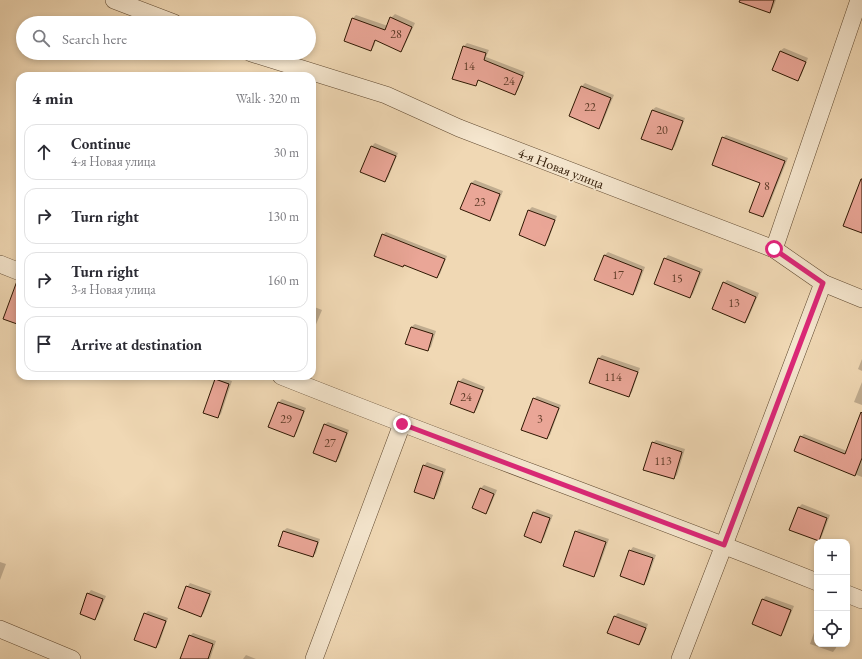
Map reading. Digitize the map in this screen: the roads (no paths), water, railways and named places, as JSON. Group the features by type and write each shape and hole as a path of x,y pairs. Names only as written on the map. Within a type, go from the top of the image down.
{"street":[{"path":"114,0 156,16"},
{"path":"774,249 859,0"},
{"name":"4-я Новая улица","path":"273,60 311,72"},
{"name":"4-я Новая улица","path":"316,74 386,96 459,128 774,249 823,283 862,299"},
{"path":"0,264 16,270"},
{"path":"680,659 823,283"},
{"path":"291,380 402,424 724,545 814,581"},
{"path":"314,659 402,424"},
{"path":"850,595 862,600"},
{"path":"0,629 72,659"}]}
